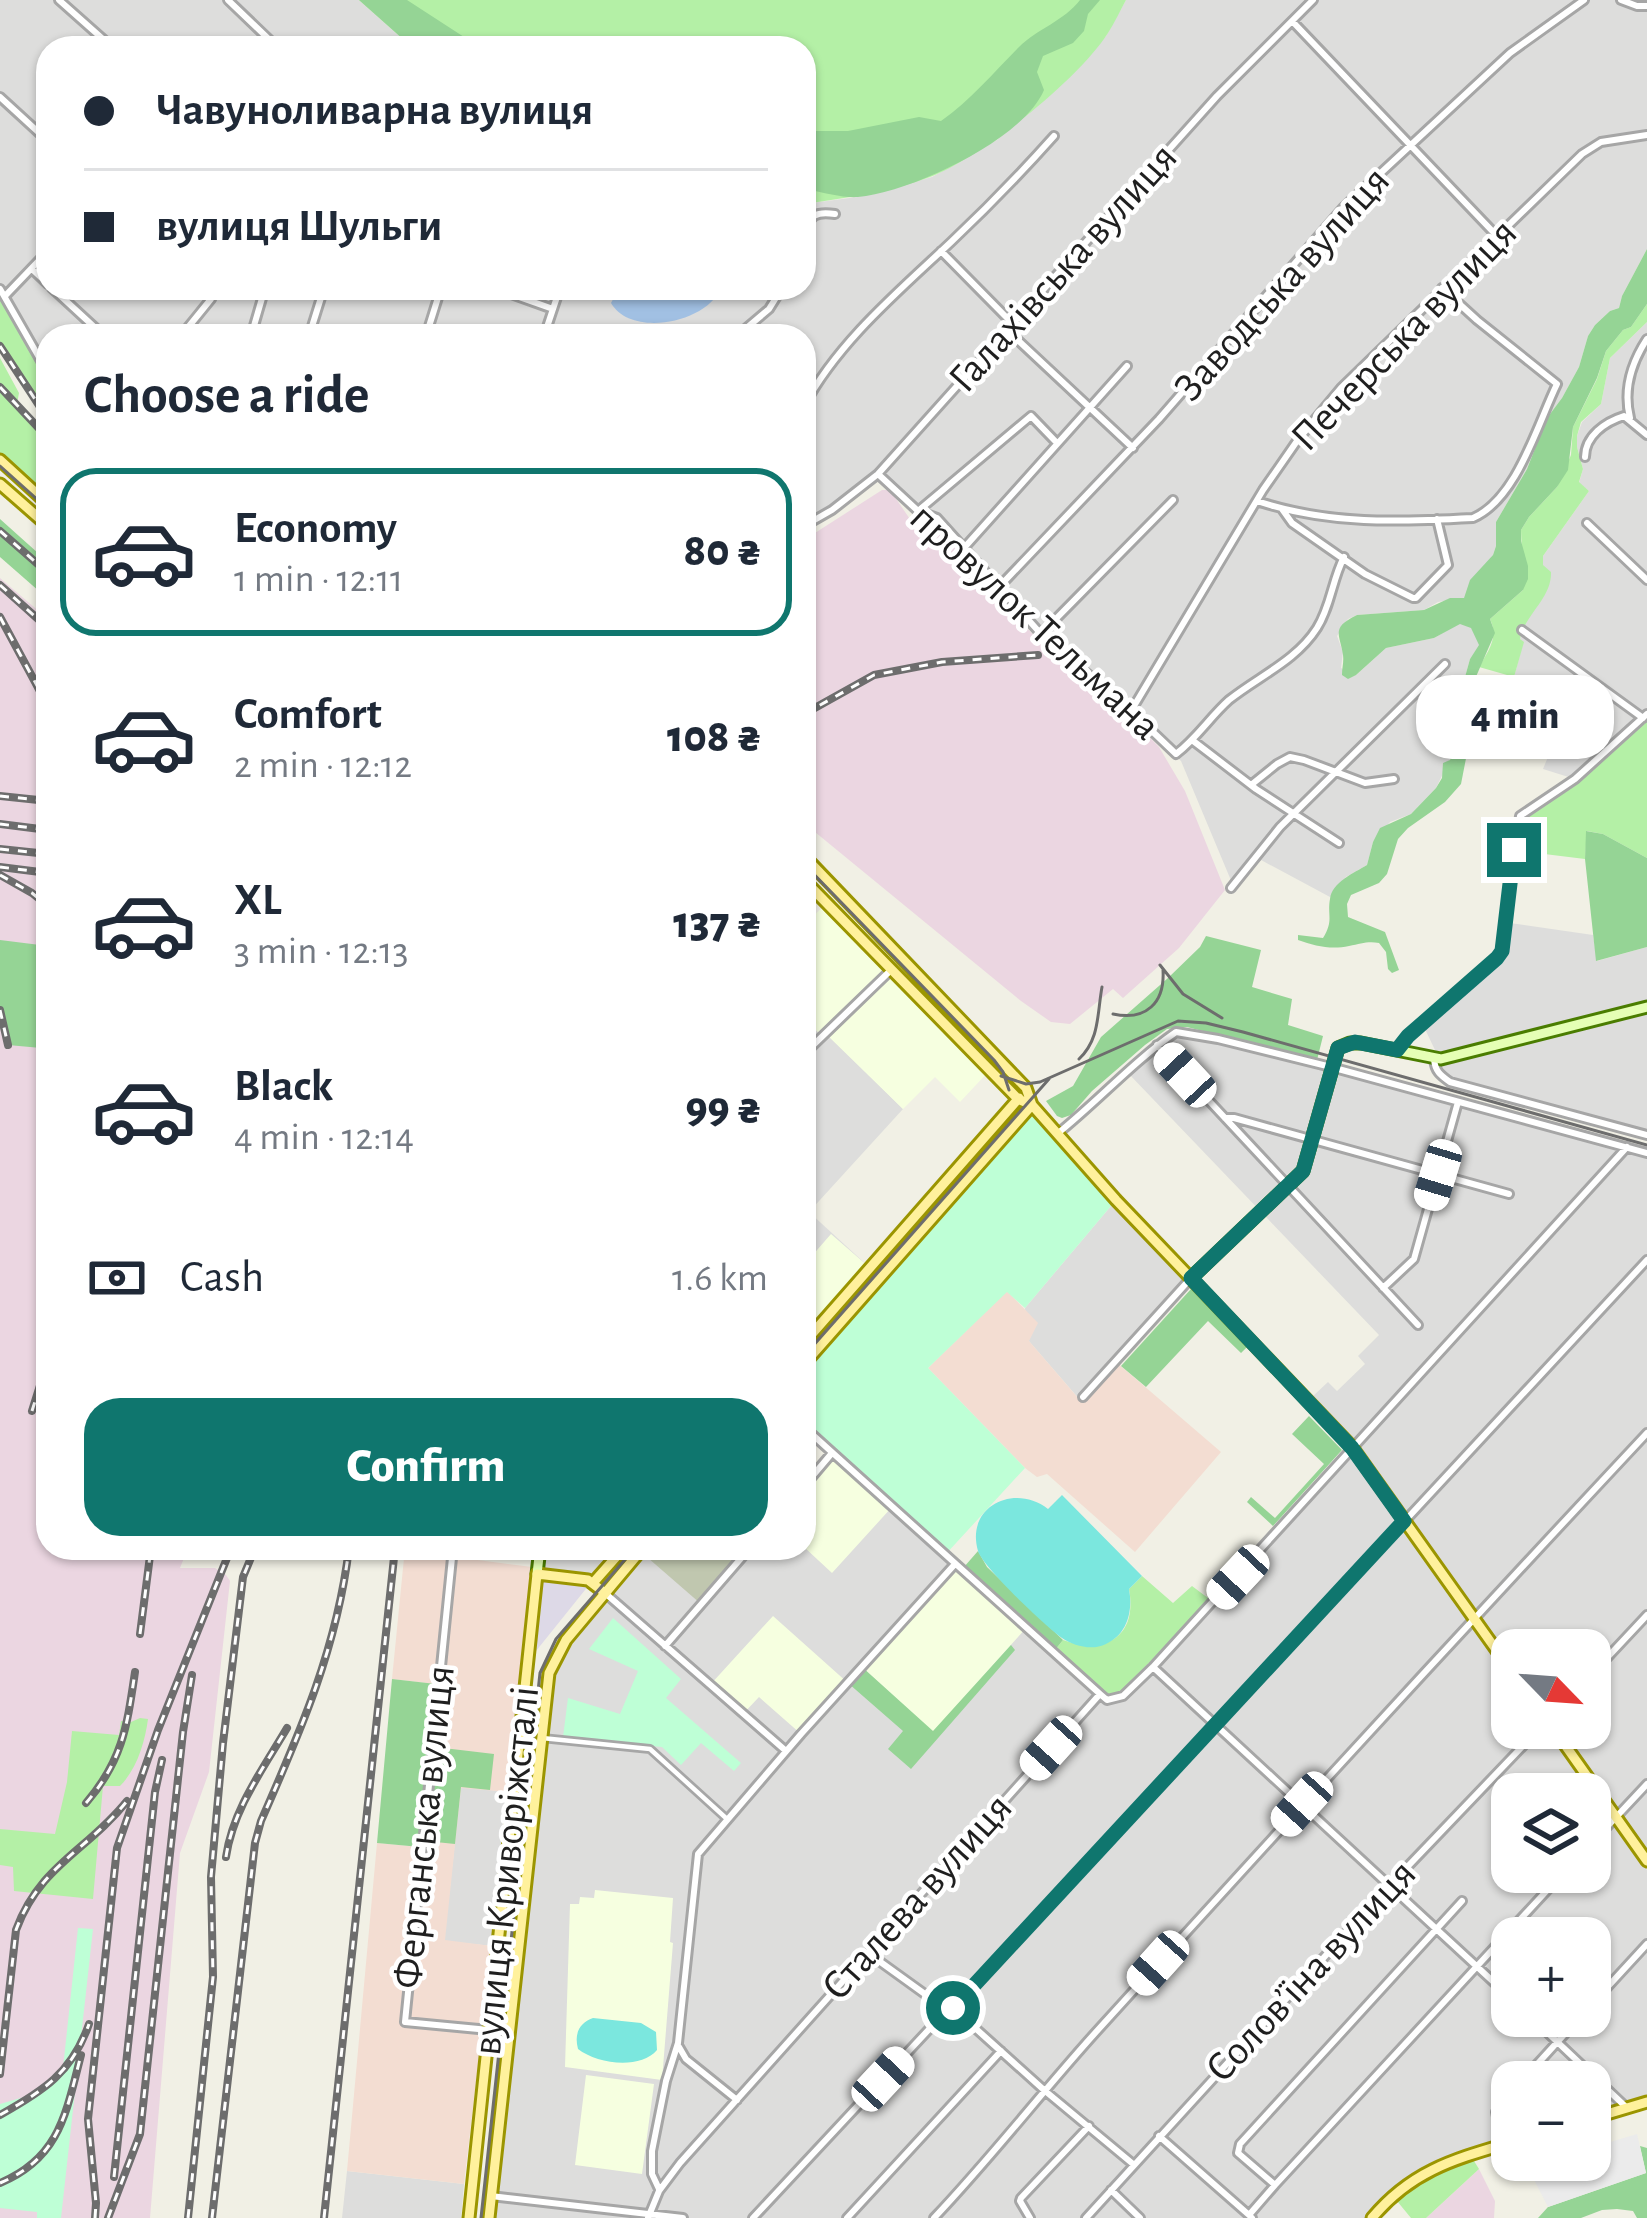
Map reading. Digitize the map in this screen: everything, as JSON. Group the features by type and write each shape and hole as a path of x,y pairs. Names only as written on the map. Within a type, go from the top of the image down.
{"main road":[{"path":"0,460 36,493"},
{"path":"0,484 36,516"},
{"path":"816,868 1028,1089 1032,1105"},
{"path":"816,892 1018,1099 1032,1105 1352,1448 1491,1642"},
{"path":"1191,1278 1303,1171 1331,1067 1345,1044 1447,1058 1647,1007"},
{"path":"816,1329 1028,1089"},
{"path":"816,1350 1032,1105"},
{"name":"вулиця Криворіжсталі","path":"469,2218 539,1560"},
{"path":"593,1583 613,1560"},
{"name":"вулиця Криворіжсталі","path":"489,2218 549,1673 566,1640 633,1560"},
{"path":"537,1574 581,1579 605,1593"},
{"path":"1568,1749 1647,1861"},
{"path":"1611,2113 1644,2101"},
{"path":"1372,2218 1417,2177 1491,2149"},
{"path":"471,2194 491,2196"}],"street":[{"path":"59,0 100,36"},
{"path":"228,0 266,36"},
{"name":"Галахівська вулиця","path":"816,519 878,475 1217,96 1312,0"},
{"name":"Заводська вулиця","path":"998,588 1133,448 1343,208 1510,53 1584,0"},
{"path":"1621,0 1647,6"},
{"path":"1292,21 1496,236"},
{"path":"0,98 36,130"},
{"name":"Печерська вулиця","path":"1131,711 1257,501 1297,441 1341,388 1592,147 1647,135"},
{"path":"816,387 876,314 1009,188 1054,136"},
{"path":"816,213 835,214"},
{"path":"941,251 1010,327 1133,448"},
{"path":"36,264 2,293 36,352"},
{"path":"32,269 36,273"},
{"path":"1257,501 1353,521 1473,518 1488,512 1503,496 1557,384 1442,288"},
{"path":"65,300 91,324"},
{"path":"192,324 211,300"},
{"path":"528,300 553,309"},
{"path":"548,324 556,300"},
{"path":"751,324 775,300"},
{"path":"1627,418 1628,384 1647,339"},
{"path":"964,548 1127,366"},
{"path":"918,511 1029,417 1057,443"},
{"path":"1585,457 1585,446 1594,433 1612,419 1627,418 1647,435"},
{"name":"провулок Тельмана","path":"878,475 918,511 937,518 1041,634 1176,754 1192,740"},
{"path":"1041,634 1173,500"},
{"path":"1282,509 1292,523 1373,580 1416,598 1448,565 1437,519"},
{"path":"1587,523 1647,580"},
{"path":"1339,843 1192,740 1232,698 1303,646 1326,612 1334,574 1344,557"},
{"path":"1397,1050 1502,951 1520,816 1575,779 1645,716 1522,629"},
{"path":"1232,888 1293,814 1445,664"},
{"path":"1251,785 1290,757 1365,783 1394,778"},
{"path":"816,1042 891,970"},
{"path":"1057,1134 1176,1032 1331,1067 1647,1153"},
{"path":"1156,1045 1418,1325"},
{"path":"1434,1059 1435,1068 1450,1082 1647,1135"},
{"path":"1383,1288 1414,1259 1458,1102"},
{"path":"1226,1118 1509,1194"},
{"name":"Сталева вулиця","path":"648,2216 680,2163 1100,1694 1107,1700 1117,1699 1153,1667 1627,1147"},
{"path":"753,2218 1647,1260"},
{"path":"1083,1397 1191,1278"},
{"path":"934,2218 1302,1804 1647,1432"},
{"path":"816,1438 1100,1694"},
{"path":"816,1472 832,1453"},
{"name":"Ферганська вулиця","path":"452,1560 405,2022 489,2030"},
{"path":"665,1646 740,1560"},
{"path":"659,2191 652,2174 652,2151 678,2043 696,1862 786,1751 955,1564"},
{"path":"605,1593 786,1751"},
{"path":"1611,1654 1647,1616"},
{"path":"1153,1667 1491,1979"},
{"path":"542,1738 650,1750 727,1819"},
{"name":"Соловʼїна вулиця","path":"1086,2218 1520,1749"},
{"path":"1611,1822 1647,1784"},
{"path":"1159,2136 1251,2217 1275,2185 1544,1893"},
{"path":"1275,2185 1238,2152 1240,2144 1462,1901"},
{"path":"1611,1983 1647,1944"},
{"path":"868,1953 950,2009 1133,2164"},
{"path":"1552,2037 1627,2108"},
{"path":"1540,2061 1562,2037"},
{"path":"678,2043 686,2059 737,2100"},
{"path":"847,2218 1000,2051"},
{"path":"1030,2218 1021,2198 1089,2126"},
{"path":"1111,2191 1140,2218"},
{"path":"491,2196 683,2218"}],"shaded area":[{"path":"0,0 359,0 400,36 36,36 36,300 816,300 816,202 932,177 997,140 1106,36 1126,0 1647,0 1647,249 1619,308 1610,311 1588,336 1579,367 1547,418 1527,469 1496,522 1493,555 1464,598 1438,602 1424,610 1357,615 1348,619 1337,636 1343,652 1341,668 1356,675 1386,648 1434,638 1460,623 1471,627 1480,645 1465,677 1454,751 1436,788 1411,814 1390,822 1373,842 1367,865 1346,877 1330,897 1261,860 1235,890 1181,761 1041,634 937,518 918,511 878,475 816,518 816,324 36,324 36,352 0,289"},
{"path":"713,300 685,317 651,323 621,314 611,303"},
{"path":"1647,322 1647,717 1578,780 1543,769 1562,723 1544,715 1546,700 1539,687 1514,677 1543,556 1589,491 1579,483 1583,469 1577,436 1582,422 1601,404 1610,358"},
{"path":"882,490 890,490 914,525 926,532 938,526 1035,637 1159,747 1185,791 1225,890 1179,948 1123,998 1113,989 1070,1024 1051,1022 816,833 816,532"},
{"path":"0,578 36,609 36,1560 183,1560 180,1568 215,1568 230,1581 209,1772 180,1853 150,2218 0,2218"},
{"path":"826,904 990,1070 960,1102 935,1077 903,1109 826,1034 816,1030 816,914"},
{"path":"1510,923 1593,935 1597,961 1647,947 1647,1135 1441,1076 1434,1059 1445,1057 1435,1050 1424,1027 1506,954"},
{"path":"816,1031 821,1036 826,1033 903,1109 816,1204"},
{"path":"1176,1032 1192,1033 1647,1153 1647,1854 1611,1803 1611,1773 1590,1773 1573,1749 1611,1749 1611,1629 1491,1629 1491,1633 1358,1446 1312,1397 1328,1382 1337,1391 1365,1364 1358,1356 1379,1335 1128,1073"},
{"path":"1116,1200 1191,1278 1080,1400 1028,1340 1025,1308"},
{"path":"816,1218 869,1267 816,1329"},
{"path":"831,1234 869,1267 816,1329 816,1251"},
{"path":"1007,1291 1038,1323 1029,1341 1079,1399 1115,1361 1221,1452 1135,1552 1047,1474 1037,1477 1025,1468 928,1368"},
{"path":"1350,1450 1491,1649 1491,1749 1562,1749 1579,1773 1491,1773 1491,1893 1611,1893 1611,1819 1647,1870 1647,2096 1639,2104 1611,2113 1611,2061 1491,2061 1491,2149 1431,2169 1372,2218 489,2218 553,1662 633,1560 816,1560 816,1472 832,1453 1100,1694 1123,1696"},
{"path":"832,1453 892,1507 832,1573 816,1558 816,1472"},
{"path":"1062,1495 1142,1576 1129,1589 1124,1628 1101,1646 1083,1647 1062,1638 1002,1582 978,1551 979,1522 996,1503 1021,1498 1048,1509"},
{"path":"404,1560 478,1560 532,1567 509,1792 461,1788 445,1940 492,1946 464,2184 347,2171 377,1843 420,1847 435,1684 392,1679"},
{"path":"539,1560 613,1560 593,1583 537,1574"},
{"path":"650,1560 740,1560 701,1604"},
{"path":"955,1564 1026,1628 933,1732 862,1667"},
{"path":"543,1582 589,1585 536,1651"},
{"path":"773,1616 848,1683 801,1734 759,1697 743,1714 710,1685"},
{"path":"461,1787 509,1792 492,1946 444,1941"},
{"path":"595,1890 673,1898 662,2080 565,2067 570,1904 579,1904 580,1897 594,1898"},
{"path":"593,2018 641,2023 656,2032 657,2050 630,2062 586,2054 578,2049 577,2034"},
{"path":"586,2075 654,2084 642,2174 575,2165"},
{"path":"1637,2134 1646,2173 1548,2207 1535,2181 1611,2181 1611,2142"},
{"path":"1479,2169 1495,2201 1494,2218 1426,2218"},
{"path":"347,2171 464,2184 461,2218 342,2218"}],"green space":[{"path":"359,0 1126,0 1108,33 1075,73 976,153 915,182 816,202 816,36 400,36"},
{"path":"359,0 407,0 462,36 400,36"},
{"path":"1080,0 1100,0 1073,43 1043,56 1037,72 1044,90 1032,109 990,145 935,174 880,193 846,197 816,191 816,131 848,131 919,117 941,121 1026,41"},
{"path":"1647,249 1647,304 1606,351 1573,427 1568,470 1521,530 1528,566 1523,590 1490,619 1495,633 1475,679 1478,697 1461,784 1398,839 1387,874 1379,883 1351,895 1347,904 1348,917 1385,932 1399,970 1392,973 1388,969 1386,952 1379,943 1329,947 1298,940 1298,935 1323,938 1335,888 1367,865 1380,828 1411,814 1436,788 1443,763 1454,751 1465,677 1479,645 1471,628 1460,624 1434,638 1386,648 1348,679 1342,675 1340,628 1357,615 1424,610 1450,598 1464,598 1470,580 1493,555 1496,522 1527,469 1547,418 1579,367 1588,336 1610,311 1619,308"},
{"path":"0,289 36,352 36,401 0,346"},
{"path":"1647,304 1647,322 1610,358 1601,404 1581,422 1579,482 1589,491 1543,556 1550,581 1523,630 1514,677 1479,667 1493,638 1490,619 1523,590 1521,530 1557,487 1571,455 1573,427 1606,351"},
{"path":"0,358 19,393 17,404 36,425 36,493 0,460"},
{"path":"0,519 36,551 36,588 0,557"},
{"path":"1647,717 1647,858 1603,834 1587,831 1585,859 1519,851 1523,818 1578,780"},
{"path":"1586,831 1603,834 1647,858 1647,947 1596,961"},
{"path":"1206,936 1261,950 1252,987 1292,999 1288,1025 1323,1036 1317,1060 1187,1027 1167,1029 1092,1091 1071,1115 1057,1116 1046,1101 1073,1086 1101,1037 1168,978"},
{"path":"0,940 36,944 36,1048 8,1045 0,1010"},
{"path":"1032,1105 1116,1200 1025,1308 1007,1292 928,1368 1025,1468 945,1555 816,1438 816,1350"},
{"path":"1191,1289 1247,1347 1241,1353 1208,1321 1146,1387 1121,1366"},
{"path":"1309,1416 1342,1450 1273,1526 1247,1502 1251,1497 1275,1518 1324,1464 1292,1434"},
{"path":"978,1551 987,1567 1063,1640 1055,1650 964,1567"},
{"path":"1142,1576 1173,1603 1192,1586 1208,1598 1118,1695 1108,1697 1055,1650 1063,1640 1092,1645 1115,1638 1128,1619 1129,1589"},
{"path":"613,1618 681,1679 666,1698 741,1763 734,1771 701,1743 681,1765 662,1747 563,1737 568,1698 620,1714 638,1671 589,1649"},
{"path":"1011,1645 1015,1650 911,1769 888,1749 903,1731 848,1683 862,1667 933,1731"},
{"path":"392,1679 436,1684 420,1847 377,1843"},
{"path":"148,1719 147,1728 131,1772 120,1786 103,1786 93,1899 14,1891 13,1867 0,1865 0,1829 55,1834 72,1731 119,1735 121,1721"},
{"path":"435,1747 494,1754 490,1790 461,1787 455,1844 426,1841"},
{"path":"78,1928 93,1929 61,2218 37,2218 37,2212 0,2208 0,2104 31,2095 63,2068"},
{"path":"1640,2146 1647,2148 1647,2218 1617,2209 1581,2218 1538,2218 1548,2207 1646,2173"},
{"path":"1467,2159 1479,2169 1426,2218 1411,2218 1397,2201 1430,2177"}],"tram line":[{"path":"0,466 36,498"},
{"path":"816,876 994,1060 1009,1090"},
{"path":"1160,965 1183,994 1222,1018"},
{"path":"1113,1014 1135,1015 1151,1007 1161,992 1163,970"},
{"path":"1079,1059 1094,1035 1102,987"},
{"path":"1001,1076 1026,1084 1040,1082 1178,1021 1206,1023 1647,1145"},
{"path":"816,1342 1049,1079"},
{"path":"481,2218 540,1673 556,1639 625,1560"}],"railway":[{"path":"0,346 36,401"},
{"path":"0,387 36,425"},
{"path":"0,531 36,562"},
{"path":"0,585 36,617"},
{"path":"0,617 36,684"},
{"path":"816,707 874,675 942,662 1038,655"},
{"path":"0,796 36,800"},
{"path":"0,824 36,828"},
{"path":"0,849 36,853"},
{"path":"0,867 36,872"},
{"path":"0,875 36,896"},
{"path":"0,1010 8,1045"},
{"path":"32,1411 36,1398"},
{"path":"140,1634 149,1560"},
{"path":"95,2218 88,2119 117,1848 226,1560"},
{"path":"188,2218 213,1977 211,1877 223,1743 243,1577 250,1560"},
{"path":"212,2218 255,1843 326,1654 347,1560"},
{"path":"324,2218 394,1560"},
{"path":"86,1803 108,1772 121,1742 135,1672"},
{"path":"108,2218 140,2134 192,1675"},
{"path":"226,1857 242,1806 287,1728"},
{"path":"114,2177 162,1760"},
{"path":"0,2074 16,1930 26,1908 51,1874 127,1801"},
{"path":"0,2115 30,2098 65,2068 89,2024"},
{"path":"0,2183 20,2173 48,2147 65,2114 81,2055"}],"route":[{"path":"953,2008 1404,1521 1352,1448 1191,1278 1303,1171 1338,1048 1355,1042 1397,1050 1497,958 1502,951 1514,850"}]}
